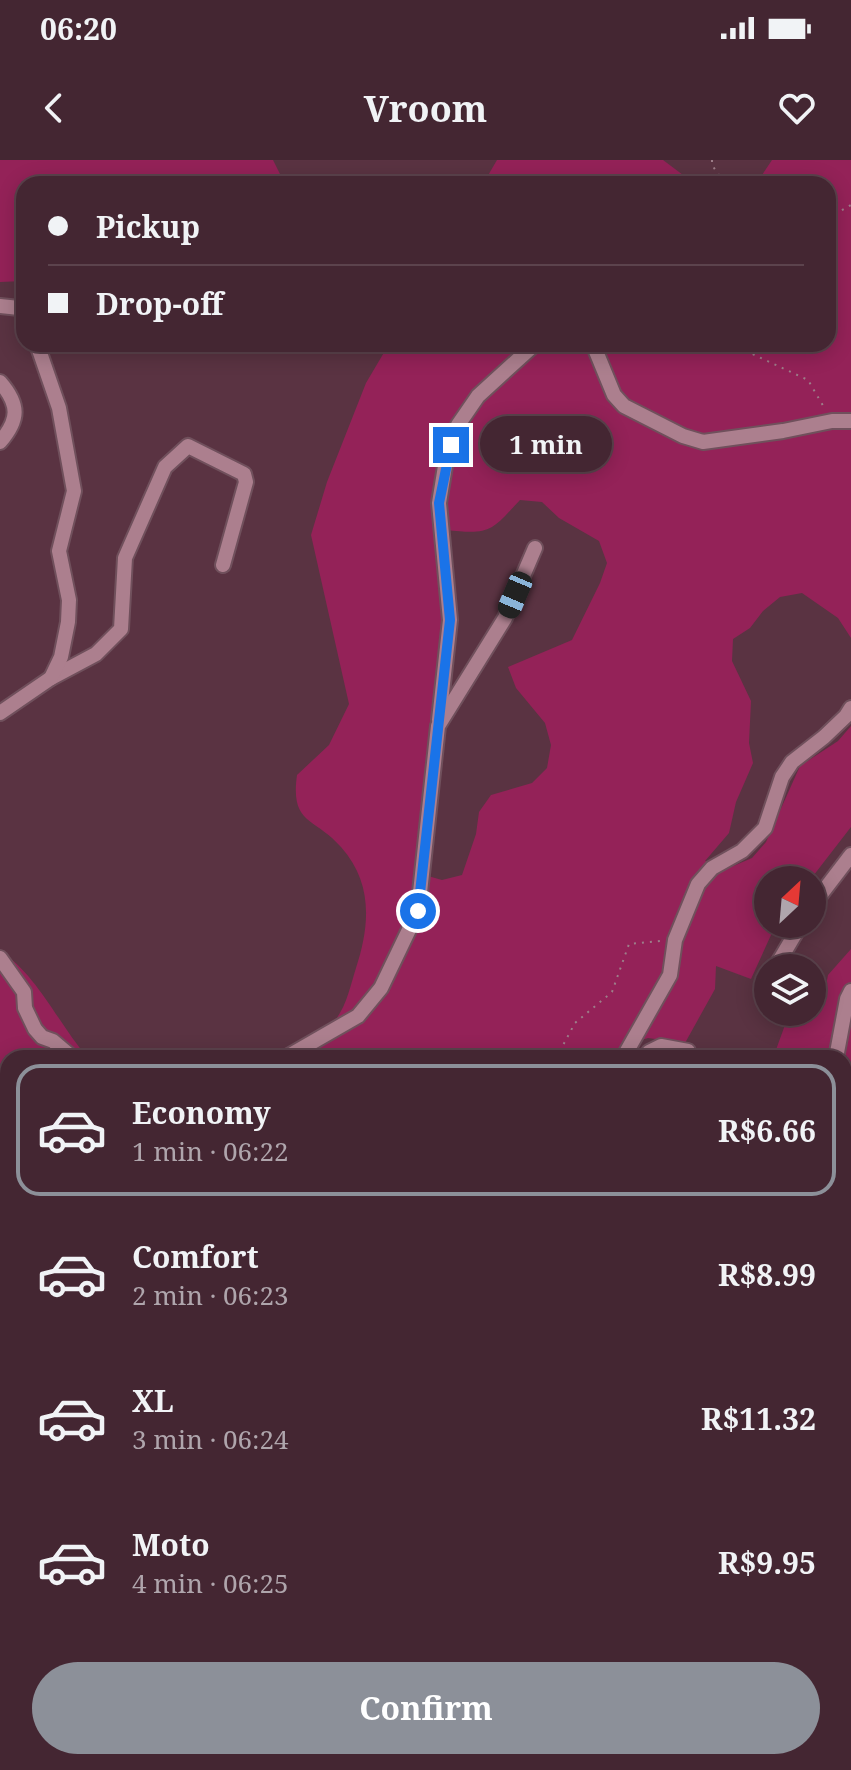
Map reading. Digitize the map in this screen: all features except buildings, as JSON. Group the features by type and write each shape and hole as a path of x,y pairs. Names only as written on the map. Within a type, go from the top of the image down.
{"street":[{"path":"40,352 59,408 74,491 59,551 69,600 68,622 61,657 51,678"},
{"path":"299,1050 358,1016 381,988 418,911 450,620 439,503 445,466 458,425 478,396 526,352"},
{"path":"596,352 614,395 624,406 683,436 703,442 832,421 851,421"},
{"path":"0,382 10,394 15,411 13,427 0,442"},
{"path":"0,713 51,678 96,654 121,629 125,558 165,467 188,446 244,474 246,482 223,565"},
{"path":"438,726 505,618 535,548"},
{"path":"628,1050 670,975 675,940 698,884 712,868 742,851 765,828 782,777 792,762 824,737 851,708"},
{"path":"826,888 851,855"},
{"path":"0,958 24,992 25,1008 35,1029 64,1050"},
{"path":"837,1050 851,991"},
{"path":"653,1050 661,1046 683,1050"}],"path":[{"path":"748,352 808,380 832,421"},
{"path":"560,1050 575,1023 612,992 629,944 675,940"}],"shaded area":[{"path":"0,160 273,160 281,176 16,176 16,281 0,282"},
{"path":"497,160 663,160 684,176 488,176"},
{"path":"772,160 851,160 851,638 838,618 802,593 780,597 763,611 750,628 733,639 732,661 751,701 749,743 753,763 736,802 729,833 705,861 731,867 752,858 766,842 800,766 838,741 851,726 851,827 821,866 754,866 754,938 770,938 762,954 754,954 751,979 716,966 715,989 685,1043 648,1038 638,1041 632,1050 286,1050 319,1034 337,1018 361,952 366,920 364,890 351,861 331,837 301,812 297,803 297,775 329,745 349,704 311,535 327,482 366,383 384,352 836,352 836,176 761,176","holes":["520,500 542,502 559,518 599,541 607,563 572,640 508,667 516,688 545,723 551,745 547,768 532,783 491,795 479,812 476,834 462,875 442,880 428,876 450,566 446,530 482,531 496,524"]},
{"path":"851,949 851,1050 776,1050 785,1026 826,1026 828,975"},
{"path":"0,951 36,986 81,1050 0,1050"}],"route":[{"path":"418,911 450,620 439,503 451,445"}]}
